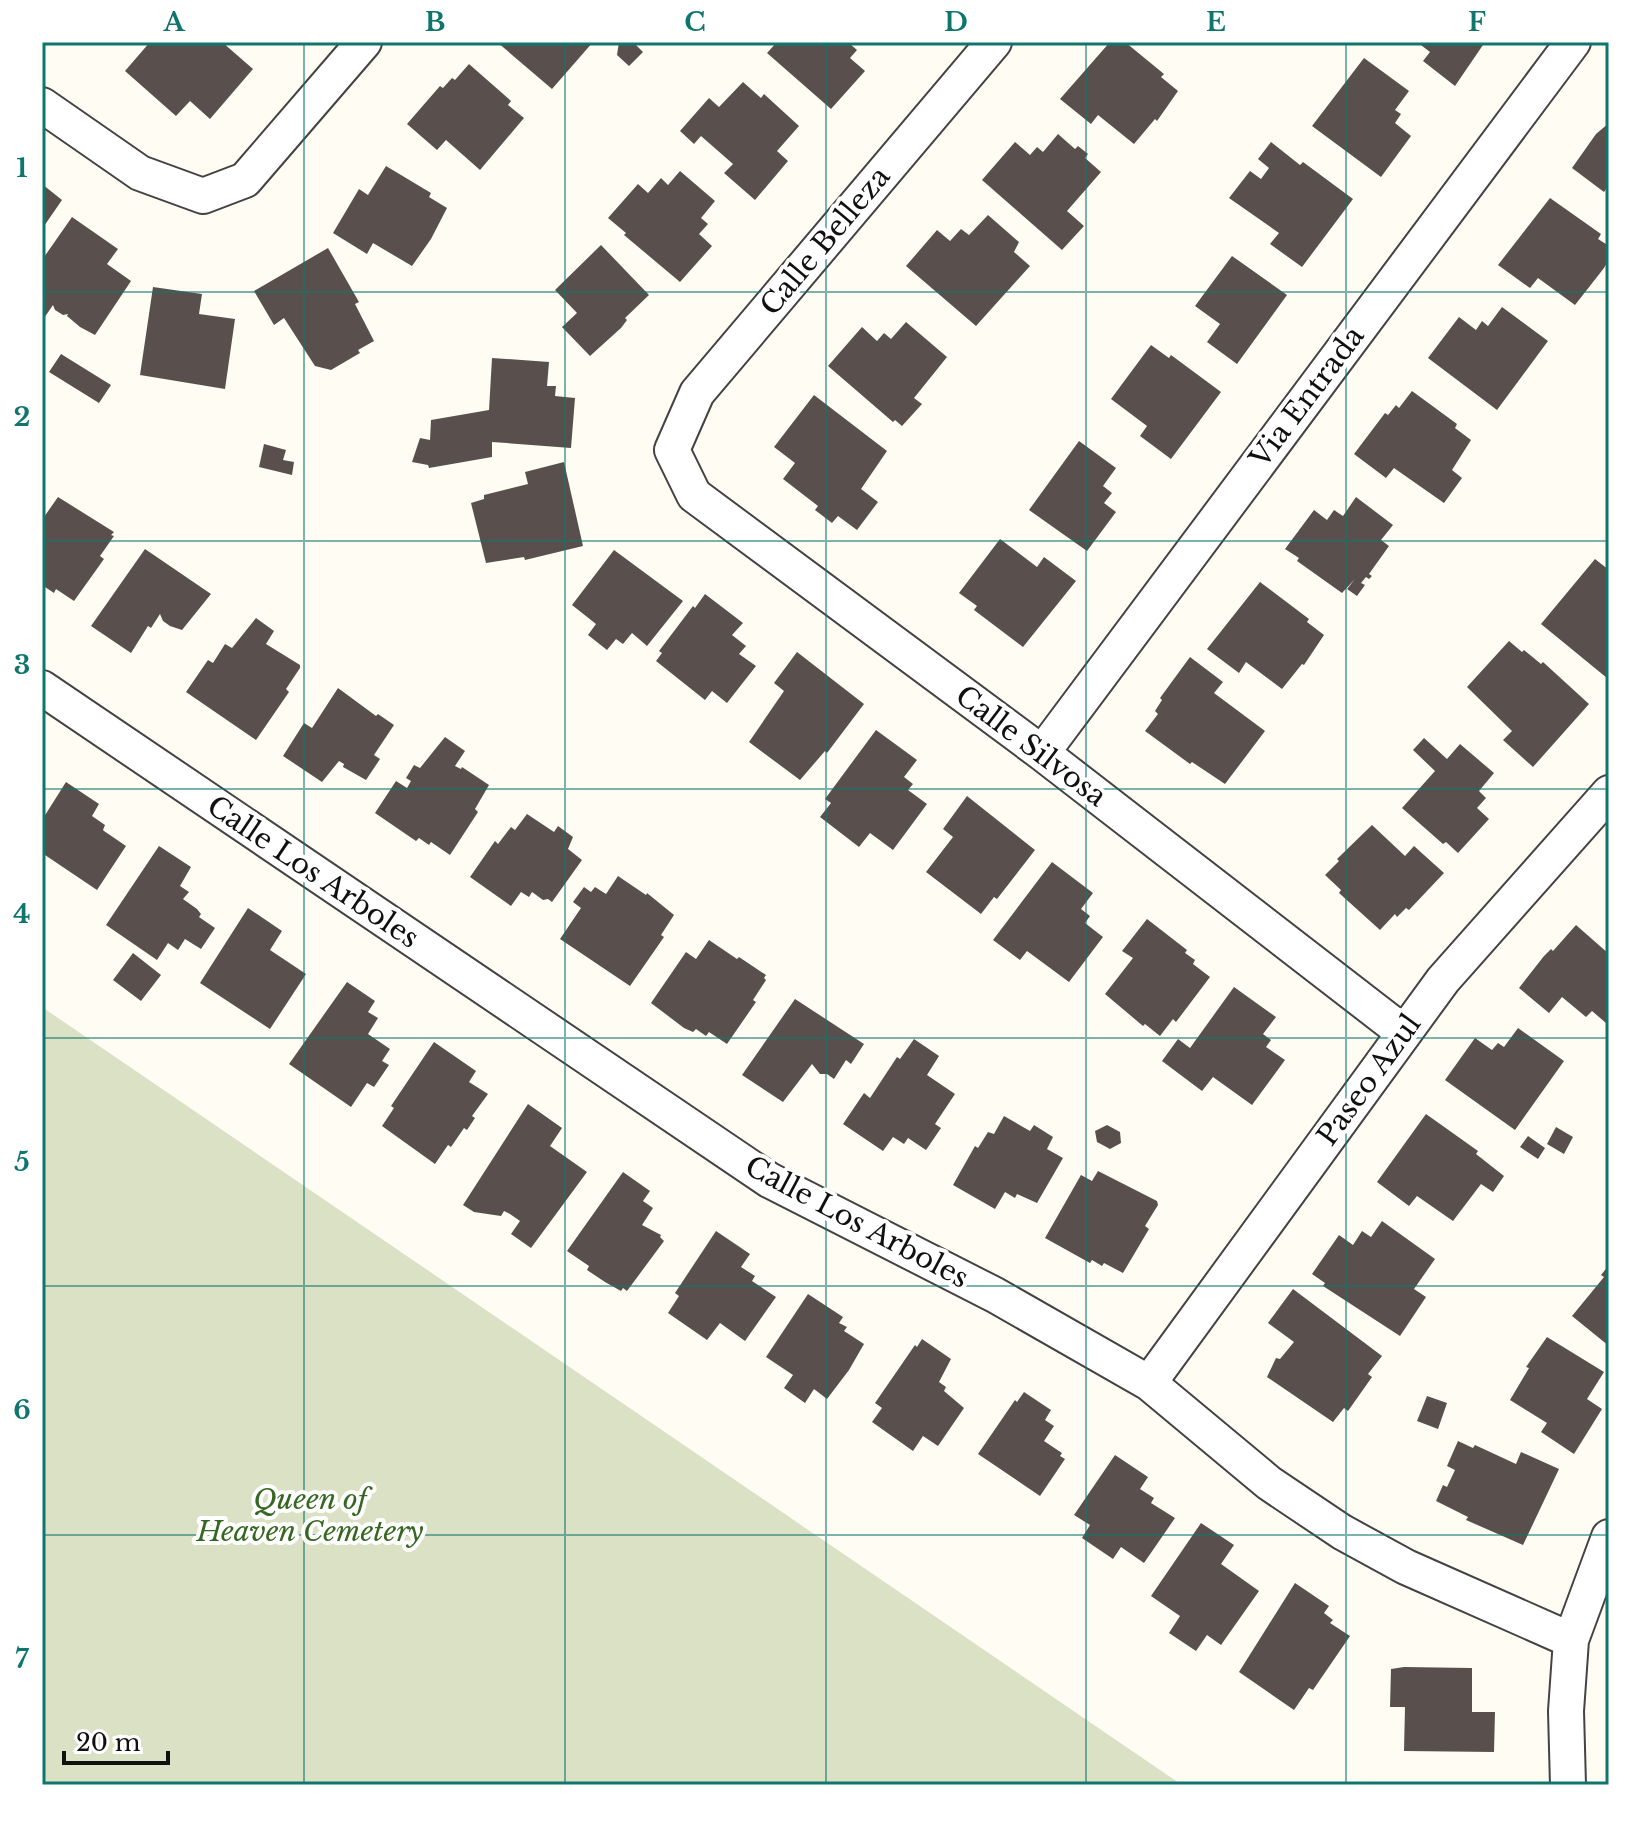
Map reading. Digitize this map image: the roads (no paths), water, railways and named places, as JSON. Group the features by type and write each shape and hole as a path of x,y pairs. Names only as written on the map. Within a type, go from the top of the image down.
{"street":[{"path":"42,105 140,173 203,196 245,180 364,42"},
{"name":"Calle Belleza","path":"672,450 697,393 994,42"},
{"name":"Via Entrada","path":"1042,753 1573,42"},
{"name":"Calle Silvosa","path":"672,450 694,495 1042,753 1403,1032"},
{"name":"Calle Los Arboles","path":"42,688 769,1180 995,1295 1149,1383 1269,1483 1342,1532 1406,1567 1571,1640"},
{"name":"Paseo Azul","path":"1149,1383 1443,980 1609,793"},
{"path":"1568,1785 1566,1711 1571,1640 1609,1537"}],"park label":[{"name":"Queen of Heaven Cemetery","path":"310,1515"}]}
